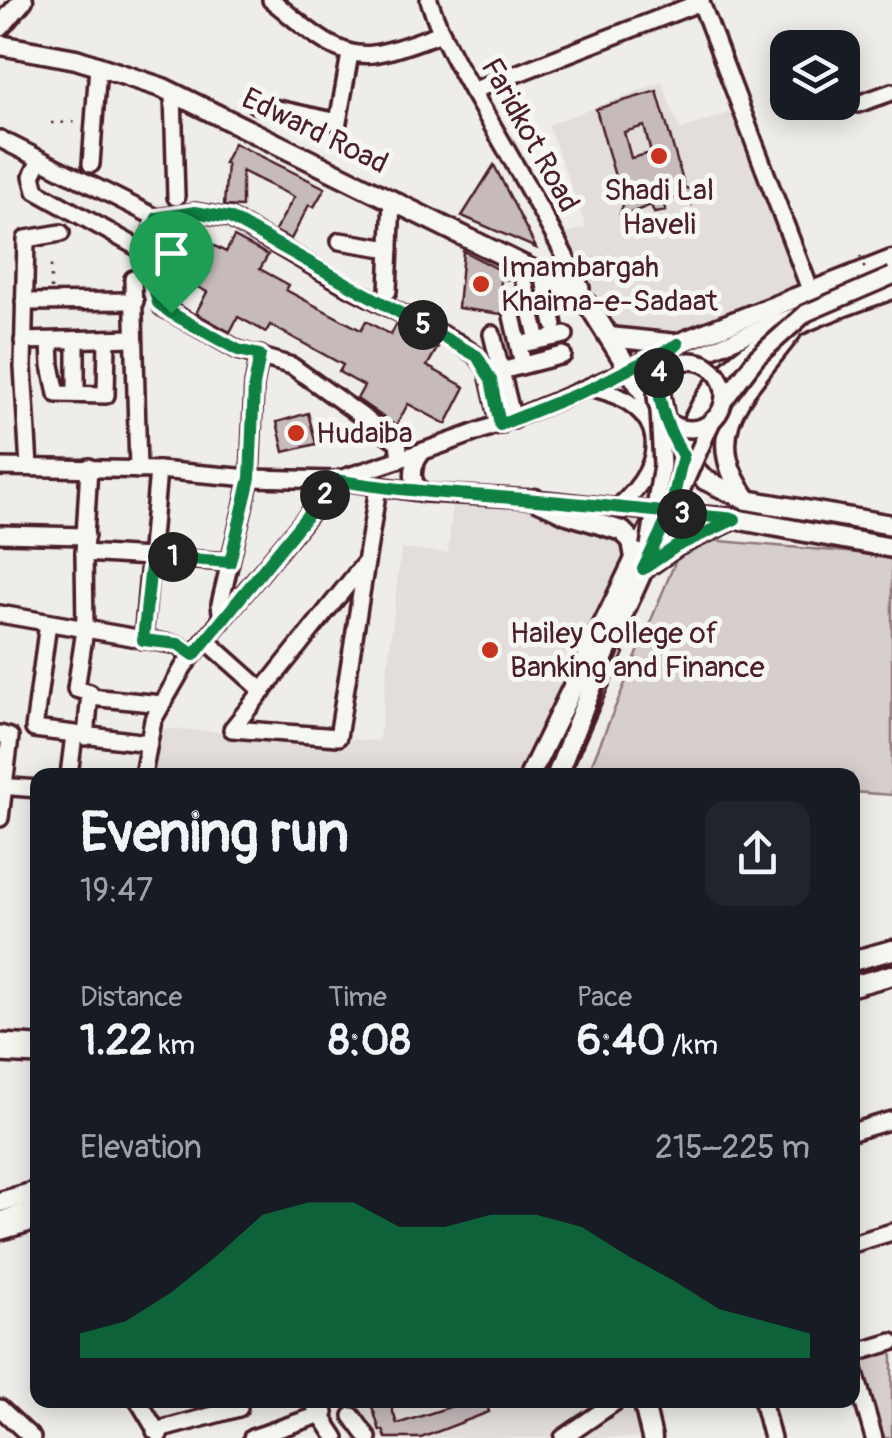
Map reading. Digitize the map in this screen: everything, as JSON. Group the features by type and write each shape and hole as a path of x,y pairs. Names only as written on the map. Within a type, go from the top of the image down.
{"main road":[{"path":"0,28 23,0"},
{"name":"Edward Road","path":"0,45 76,59 173,92 543,275 585,302"},
{"path":"664,513 668,468 660,370 667,353 681,352 708,331 892,260"},
{"path":"534,768 664,513 690,430 717,381 756,346 807,318 892,289"},
{"path":"585,302 663,418 683,456 705,480 747,500 892,525"},
{"path":"747,500 728,470 724,453 726,428 754,382 807,318"},
{"path":"609,337 681,352"},
{"path":"535,500 622,531 642,559"},
{"path":"664,513 735,519 892,548"},
{"path":"559,768 642,559 735,519"},
{"path":"860,959 892,950"},
{"path":"860,984 892,976"},
{"path":"0,1202 30,1193"},
{"path":"0,1230 30,1221"},
{"path":"644,1408 652,1438"}],"street":[{"path":"270,0 350,54 372,55 442,33"},
{"name":"Faridkot Road","path":"429,0 472,91 582,288 585,302"},
{"path":"472,91 701,1 812,292"},
{"path":"255,104 338,122 350,54"},
{"path":"90,164 98,66"},
{"path":"173,92 176,197"},
{"path":"860,103 892,92"},
{"path":"0,139 157,218 195,212 230,218 456,342 477,356 487,369 507,423"},
{"path":"40,160 32,176 36,191 144,250"},
{"path":"388,291 392,199"},
{"path":"157,218 144,250 162,307 238,350 292,366 398,442 400,458"},
{"path":"29,468 23,342 26,240 61,234"},
{"path":"340,242 390,248"},
{"path":"520,265 537,336"},
{"path":"518,346 559,330 543,275"},
{"path":"551,768 642,559 667,522 723,402 758,357 807,318 892,276"},
{"path":"133,279 138,470"},
{"path":"24,302 135,301"},
{"path":"512,316 523,365"},
{"path":"144,768 153,720 194,655 336,480 507,423 628,370 772,324 807,318"},
{"path":"492,334 507,423"},
{"path":"50,340 56,394 106,395 107,338"},
{"path":"23,342 134,338"},
{"path":"76,340 76,394"},
{"path":"681,352 715,371 724,391 723,402"},
{"path":"222,621 220,604 250,478 254,386 260,355"},
{"path":"500,370 563,355"},
{"path":"592,388 614,393 636,406 653,438 650,472 634,494 617,508"},
{"path":"642,559 662,466 663,418 684,428 695,428 714,419"},
{"path":"420,454 413,464 413,475 416,485 426,493"},
{"path":"0,466 336,480 426,493 664,513"},
{"path":"71,768 90,697 90,692 76,690 85,630 89,468"},
{"path":"143,640 158,470"},
{"path":"364,564 232,728 338,737 378,488"},
{"path":"0,534 86,536"},
{"path":"84,553 230,562"},
{"path":"0,614 178,644 194,655"},
{"path":"48,623 34,729 148,744"},
{"path":"206,640 264,690"},
{"path":"90,697 162,704"},
{"path":"0,818 4,734"},
{"path":"2,786 30,788"},
{"path":"0,1042 30,1044"},
{"path":"0,1054 30,1056"},
{"path":"860,1130 892,1120"},
{"path":"0,1220 30,1210"},
{"path":"860,1242 892,1232"},
{"path":"860,1352 892,1342"},
{"path":"860,1390 874,1438"},
{"path":"0,1408 32,1438"},
{"path":"143,1408 158,1434 239,1408"},
{"path":"318,1408 336,1438"},
{"path":"562,1438 606,1408"},
{"path":"764,1408 772,1438"},
{"path":"252,1438 323,1414"},
{"path":"352,1416 368,1438"}],"path":[{"path":"51,124 94,121"}],"shaded area":[{"path":"662,82 680,130 740,109 811,292 623,369 548,240 586,227 548,125"},
{"name":"Hailey College of Banking and Finance","path":"453,499 658,512 533,768 152,768 158,728 379,741 401,549 448,553"},
{"path":"685,538 892,556 892,795 860,793 860,768 590,768"},
{"path":"892,1342 892,1438 874,1438 860,1387 860,1358"},
{"path":"351,1408 645,1408 653,1438 371,1438"}],"building":[{"name":"Shadi Lal Haveli","path":"657,91 685,188 699,191 690,194 691,204 682,196 663,202 666,211 654,213 651,205 620,214 623,205 596,109","holes":["644,126 651,153 631,158 624,132"]},
{"path":"234,143 325,188 314,207 309,205 291,239 275,231 294,197 242,171 242,207 224,206 224,163"},
{"path":"494,165 536,248 462,216"},
{"path":"184,230 226,252 234,237 268,255 260,269 289,285 286,290 361,330 366,321 391,335 396,325 438,347 427,366 465,387 446,424 408,404 396,426 357,399 364,386 339,372 343,365 270,325 266,332 238,317 230,332 196,313 207,292 163,269"},
{"name":"Imambargah Khaima-e-Sadaat","path":"463,251 511,276 512,279 500,280 506,307 501,314 458,308"},
{"name":"Hudaiba","path":"308,413 316,444 284,452 277,422"},
{"path":"620,650 624,653 573,768"},
{"path":"373,1408 392,1408 397,1424 447,1408 488,1408 489,1412 421,1438 386,1438"}],"place":[{"name":"Shadi Lal Haveli","path":"659,156"},
{"name":"Imambargah Khaima-e-Sadaat","path":"481,284"},
{"name":"Hudaiba","path":"296,433"},
{"name":"Hailey College of Banking and Finance","path":"490,650"}],"route":[{"path":"171,313 158,303 144,250 157,218 214,213 230,218 477,356 491,380 500,425 592,388 678,344 662,361 659,381 666,427 683,456 670,513 643,569 677,546 735,519 670,513 658,512 535,500 426,493 336,480 194,655 178,644 143,640 152,556 230,562 250,478 254,386 260,355 238,350 171,313"}]}
